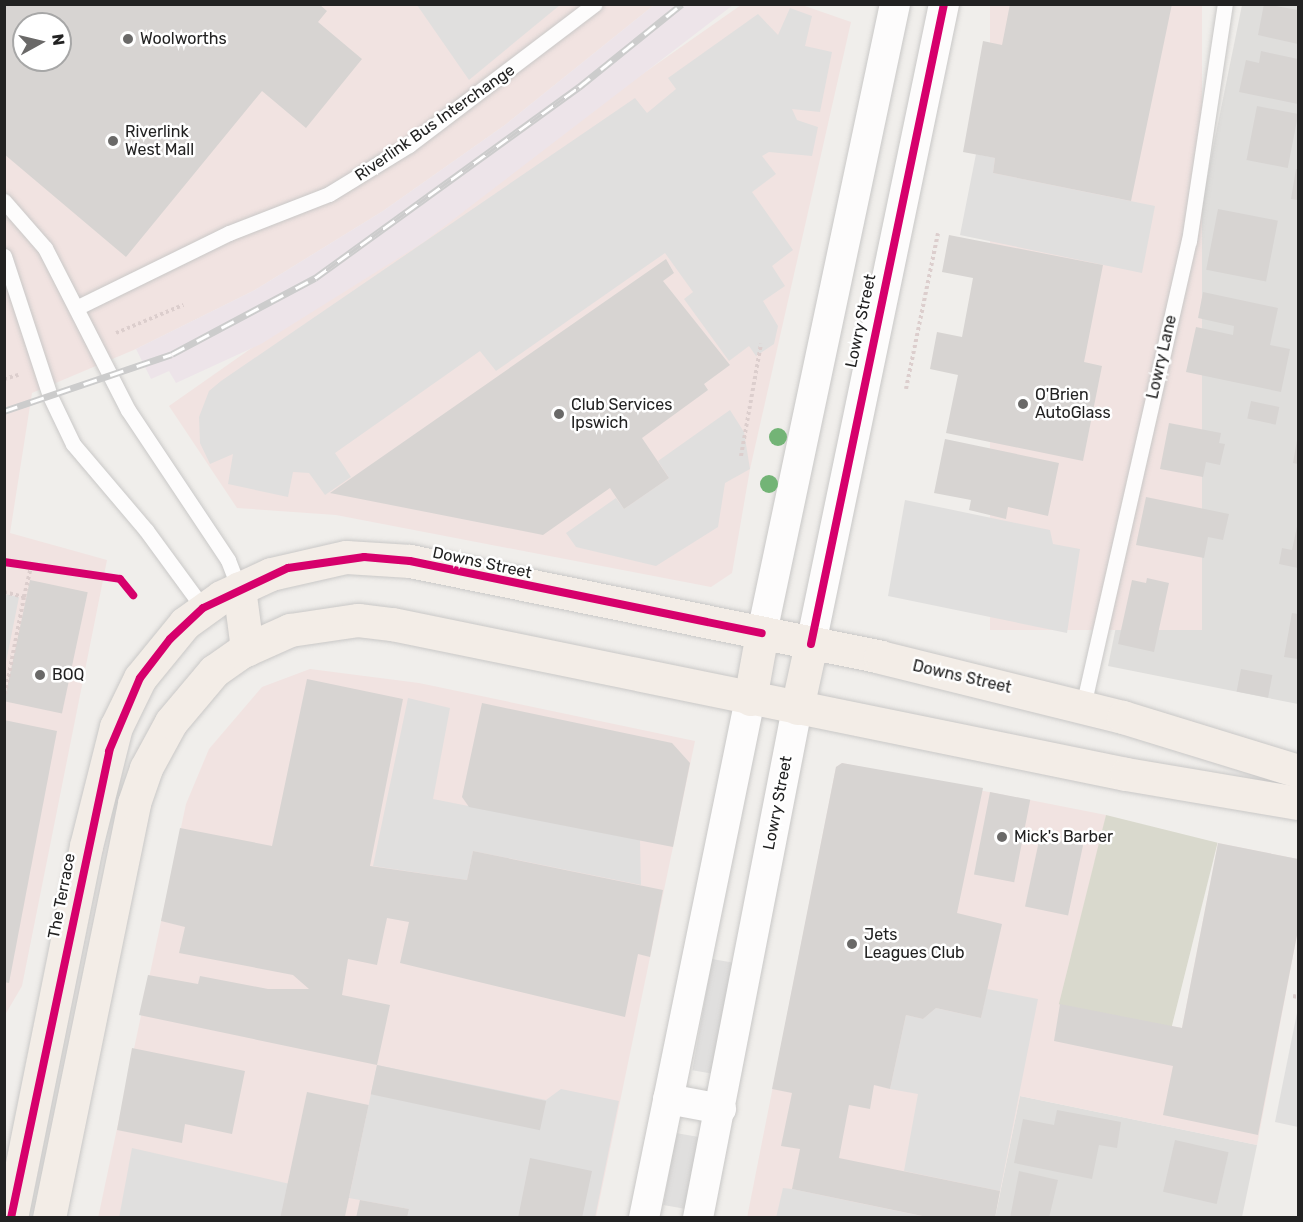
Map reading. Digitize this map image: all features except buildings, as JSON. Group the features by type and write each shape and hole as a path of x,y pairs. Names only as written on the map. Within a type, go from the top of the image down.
{"main road":[{"name":"Downs Street","path":"203,608 239,588 288,568 346,557 381,558 762,633 1083,706 1299,771"},
{"path":"239,588 244,651"},
{"path":"203,608 244,651"},
{"name":"The Terrace","path":"11,1218 109,750 140,678 170,639 203,608"},
{"path":"49,1218 146,768 193,694 244,651 312,625 375,621 750,699 1299,803"},
{"name":"Lowry Street","path":"750,699 762,633"},
{"name":"Lowry Street","path":"797,708 811,644"}],"street":[{"name":"Lowry Street","path":"762,633 895,4"},
{"name":"Lowry Street","path":"811,644 944,4"},
{"name":"Lowry Street","path":"644,1218 750,699"},
{"name":"Lowry Street","path":"698,1218 721,1109 797,708"},
{"path":"668,1099 721,1109"}],"lane":[{"name":"Riverlink Bus Interchange","path":"78,306 230,233 329,194 409,145 595,4"},
{"name":"Lowry Lane","path":"1083,706 1189,241 1225,4"},
{"path":"4,201 45,248 78,306 128,410 228,560 239,588"},
{"path":"4,255 50,396 72,444 146,530 203,608"}],"path":[{"path":"906,389 938,233"},
{"path":"115,333 183,305"},
{"path":"741,456 761,344"},
{"path":"4,379 22,373"},
{"path":"4,700 24,597 27,565 41,567"},
{"path":"4,592 24,597"}],"shaded area":[{"path":"5,5 654,5 505,125 383,211 255,290 136,349 32,393 10,533 107,560 22,986 5,1015"},
{"path":"417,5 560,5 469,80"},
{"path":"654,5 733,5 424,242 261,344 176,383 169,371 151,379 136,349 255,290 383,211 505,125"},
{"path":"741,5 802,5 851,22 750,469 732,573 711,587 336,515 237,508 169,406"},
{"path":"990,5 1202,5 1202,630 990,630"},
{"path":"1242,5 1298,5 1298,704 1108,666"},
{"path":"790,8 812,16 805,46 832,52 820,112 792,109 797,120 818,127 812,156 769,152 762,156 776,174 752,192 793,250 772,266 785,286 763,301 778,326 774,344 756,356 749,346 729,361 684,299 693,292 665,253 496,371 480,351 335,453 351,477 325,495 309,473 293,472 288,497 228,484 233,454 210,464 200,443 199,417 209,391 221,381 635,98 647,113 676,89 668,78 758,14 778,35"},
{"path":"976,154 995,158 993,173 1155,206 1142,273 960,235"},
{"path":"730,410 744,432 750,469 725,483 718,527 656,566 576,547 566,533 616,498 624,509 669,478 658,461"},
{"path":"905,500 1050,530 1053,544 1080,549 1067,633 888,596"},
{"path":"4,594 19,597 5,667"},
{"path":"310,669 419,683 695,741 596,1217 98,1218 186,804 209,749 262,687"},
{"path":"408,698 450,708 433,799 640,840 641,885 473,851 467,880 373,866"},
{"path":"842,763 1106,815 1070,1006 1182,1028 1218,843 1298,859 1298,930 1257,1145 1020,1096 995,1217 747,1218 836,767"},
{"path":"1106,815 1218,843 1170,1032 1059,1004"},
{"path":"712,959 734,963 714,1074 692,1070"},
{"path":"987,989 1038,999 1000,1191 904,1171 918,1094 890,1089 906,1015 923,1019 936,1008 981,1018"},
{"path":"1298,1008 1298,1127 1275,1122"},
{"path":"377,1065 546,1100 561,1089 619,1101 595,1217 407,1217 409,1209 349,1198"},
{"path":"1020,1096 1257,1145 1242,1217 995,1218"},
{"path":"676,1133 699,1137 686,1209 663,1205"},
{"path":"132,1148 290,1184 282,1217 119,1218"},
{"path":"783,1188 792,1189 931,1218 776,1218"}],"railway":[{"path":"4,411 172,354 315,278 579,87 682,4"}],"cycle path":[{"path":"811,644 944,4"},
{"path":"11,1218 109,751 140,678 170,639 203,608 288,568 364,557 410,561 762,633"},
{"path":"4,562 120,579 133,595"}],"place":[{"name":"Woolworths","path":"128,39"},
{"name":"Riverlink West Mall","path":"113,141"},
{"name":"O'Brien AutoGlass","path":"1023,404"},
{"name":"Club Services Ipswich","path":"559,414"},
{"name":"BOQ","path":"40,675"},
{"name":"Mick's Barber","path":"1002,837"},
{"name":"Jets Leagues Club","path":"852,944"}]}
